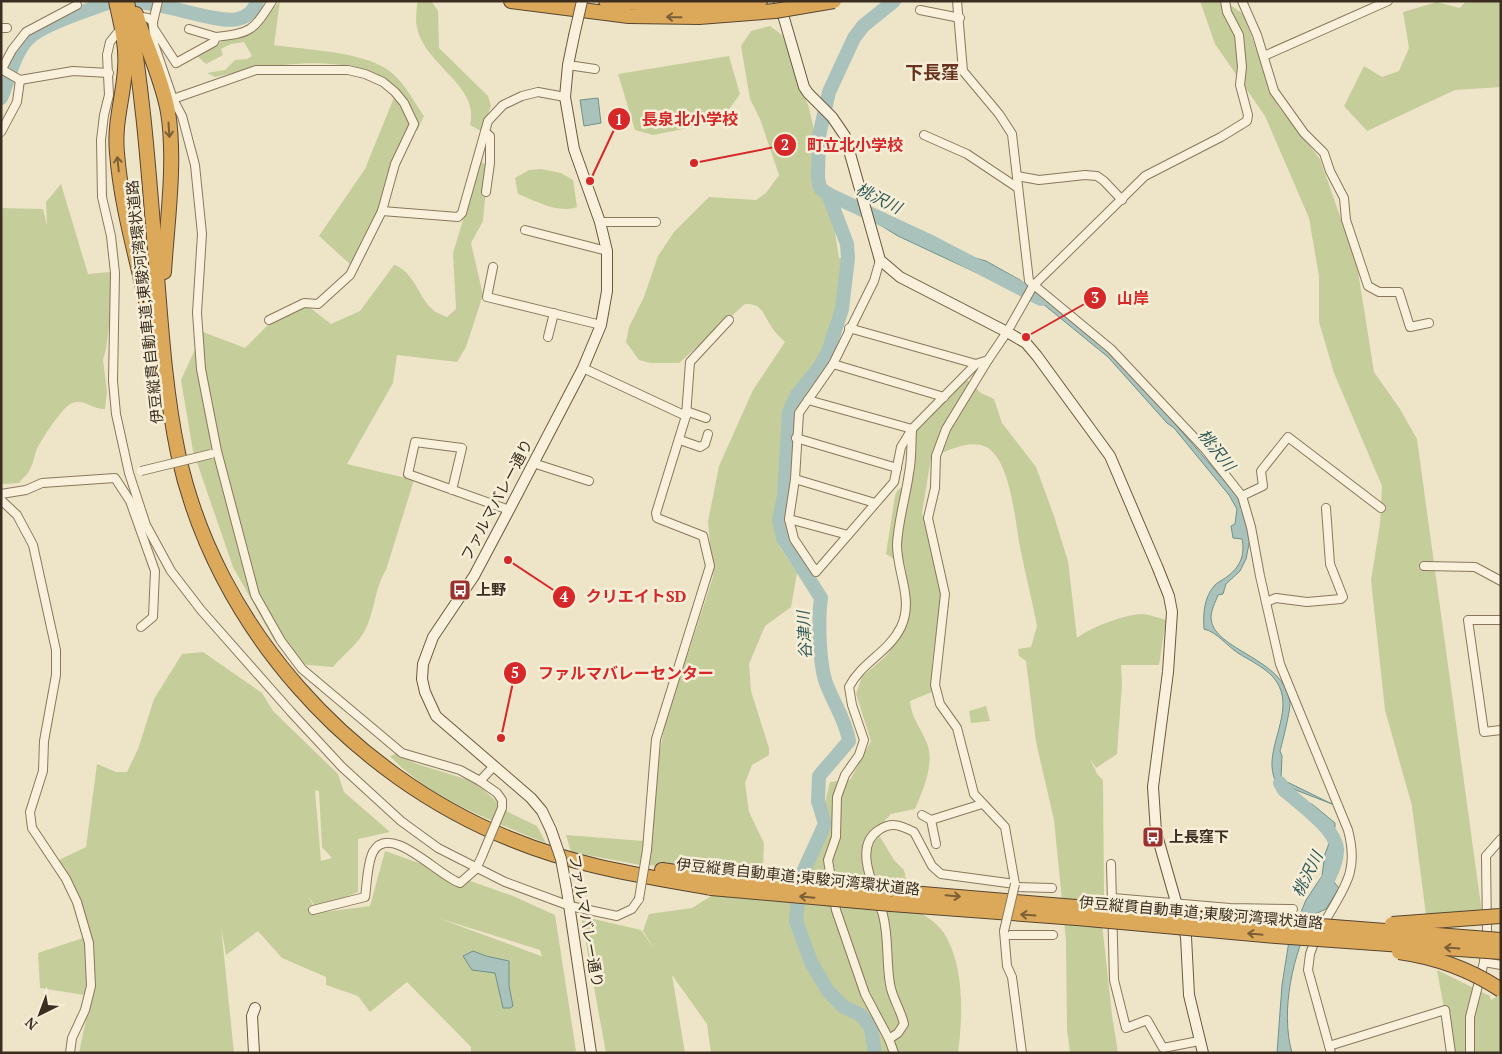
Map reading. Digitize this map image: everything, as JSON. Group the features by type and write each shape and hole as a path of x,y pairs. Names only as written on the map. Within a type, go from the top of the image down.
{"highway":[{"path":"116,1 122,27 125,70 115,129 121,191 149,308 160,384 178,451"},
{"name":"伊豆縦貫自動車道;東駿河湾環状道路","path":"127,1 143,89 166,381 178,451 193,506 211,552 235,597 267,648 317,707 351,740 389,771 424,795 473,822 555,855 597,866 710,882 1077,912 1348,926 1501,940"},
{"path":"132,1 168,112 170,150 163,288"},
{"name":"伊豆縦貫自動車道;東駿河湾環状道路","path":"132,1 143,89 172,381 182,439 200,512 219,557 248,612 270,645 320,704 392,768 426,792 475,819 555,851 710,882"},
{"path":"511,1 630,16 698,17 777,6 834,1"},
{"path":"606,1 699,6 760,1"},
{"name":"伊豆縦貫自動車道;東駿河湾環状道路","path":"1077,912 1276,936 1501,952"},
{"path":"1348,926 1500,916"},
{"path":"1276,936 1411,954 1460,969 1501,990"}],"street":[{"path":"189,29 216,37 243,34 262,17 272,1"},
{"name":"ファルマバレー通り","path":"582,1 568,65 565,97 574,149 600,222 607,252 606,291 601,325 583,368 509,510 460,600 433,637 423,664 422,678 425,692 436,716 531,798 542,811 551,830 562,859 591,1053"},
{"path":"958,1 964,71 999,114 1012,134 1029,281 1111,349 1205,449 1242,496 1251,527 1280,664 1348,830 1352,847 1353,863 1350,876 1314,940 1308,970 1330,1050 1445,1010 1451,1053"},
{"path":"1022,1053 1012,977 1007,966 1005,933 1015,885 1005,827 974,794 957,728 940,704 935,685 945,594 928,518 935,488 936,456 946,429 988,360 1008,332 1023,301 1033,286 1145,176 1247,121 1248,115 1240,85 1242,67 1239,35 1227,12 1225,1"},
{"path":"1242,1 1264,56 1271,84 1286,110 1304,133 1324,153 1330,171 1344,198 1346,220 1368,286 1379,292 1399,292 1410,327 1429,323"},
{"path":"1264,56 1388,1"},
{"path":"77,5 26,32 12,50 3,69 19,79 73,71 109,73"},
{"path":"157,5 153,24 154,44 173,99 184,124 195,165 199,192 202,234 198,337 214,452 255,595 281,641 302,669 402,752 460,770 497,793 502,800 502,808 476,869 460,883 450,880 406,848 385,841 379,844 372,853 365,897 313,910"},
{"path":"777,6 808,94 832,117 845,136 880,260 874,281 849,328 833,364 799,413 795,479 789,519 794,539 816,572 894,482 901,447 912,429 976,364 988,360"},
{"path":"920,10 960,18"},
{"path":"136,16 148,18 176,63 214,42 216,37"},
{"path":"122,27 110,42 107,55 109,95 100,140 102,197 111,236 115,273 113,381 116,414 134,499 155,571 153,617 141,627"},
{"path":"568,65 595,69"},
{"path":"173,99 256,70 271,68 348,70 383,82 404,103 414,124 395,164 382,211 350,275 336,290 318,304 304,303 269,320"},
{"path":"1,132 16,102 19,79"},
{"path":"382,211 458,217 462,213 488,121 503,105 522,96 538,92 565,97"},
{"path":"485,132 490,136 490,164 486,192"},
{"path":"924,135 967,154 1018,188"},
{"path":"1017,176 1039,180 1085,175 1097,176 1122,200"},
{"path":"600,222 656,222"},
{"path":"525,230 607,252"},
{"path":"880,260 900,276 1026,343 1110,456 1169,596 1172,628 1153,797 1156,832 1186,937 1189,995 1203,1053"},
{"path":"493,267 487,298 601,325"},
{"path":"548,337 554,313"},
{"path":"1,494 26,490 42,483 115,478 134,499 171,571 201,610 290,712 342,766 401,821 438,848 476,869 534,894 570,906 617,916 632,909 639,899 647,850 656,739 710,566 703,536 658,518 656,513 680,440 686,414 690,362 729,320"},
{"path":"849,328 976,364"},
{"path":"833,364 944,397"},
{"path":"583,368 686,414 706,418"},
{"path":"808,400 912,429"},
{"path":"894,1053 889,1038 865,994 836,910 828,860 836,837 837,797 845,775 859,755 864,740 862,729 852,705 849,687 860,671 890,643 901,627 906,609 905,586 897,546 910,470 912,429"},
{"path":"680,440 700,447 705,444 708,434"},
{"path":"1242,496 1263,486 1261,470 1288,437 1381,508"},
{"path":"796,438 897,468"},
{"path":"452,490 462,448 415,442 408,474 452,490 509,510"},
{"path":"129,473 214,452"},
{"path":"533,463 589,480"},
{"path":"795,479 875,503"},
{"path":"1,500 17,515 33,545 56,650 56,675 44,741 43,770 30,812 32,828 66,878 77,902 89,943 91,986 85,1010 72,1038 70,1053"},
{"path":"1266,602 1276,598 1307,602 1341,599 1343,597 1330,564 1326,508"},
{"path":"789,519 848,536"},
{"path":"1424,566 1475,567 1501,581"},
{"path":"1501,620 1468,620 1484,732 1501,730"},
{"path":"480,781 493,767"},
{"path":"922,815 931,820 982,804"},
{"path":"931,820 936,844"},
{"path":"889,1038 898,1033 904,1024 890,987 888,942 867,860 869,841 875,832 886,825 894,824 914,832 932,866 941,874 1015,885 1052,888"},
{"path":"1470,1053 1470,1017 1484,962 1487,930 1486,856 1501,839"},
{"path":"1111,864 1114,980 1126,1028 1147,1020 1163,1048 1199,1041"},
{"path":"1112,898 1230,908 1292,909"},
{"path":"1005,933 1053,935"},
{"path":"1484,962 1501,965"},
{"path":"1501,986 1497,992 1501,1000"},
{"path":"254,1053 252,1016 255,1008"}],"green space":[{"path":"280,1 274,45 346,55 374,62 385,68 402,83 424,116 417,131 414,128 412,111 403,97 387,81 366,71 341,65 315,63 261,68 215,77 207,73 225,70 235,60 247,59 252,56 244,42 231,44 221,49 223,55 206,64 195,54 223,41 253,32"},
{"path":"419,1 432,2 438,11 439,48 488,96 491,106 481,131 470,125 471,111 467,98 460,87 429,52 421,40 416,21 417,4"},
{"path":"1200,1 1225,1 1243,14 1278,106 1320,159 1357,265 1374,372 1400,409 1417,439 1482,913 1426,915 1412,806 1385,710 1371,580 1380,524 1382,486 1334,373 1319,322 1319,276 1309,218 1265,116 1215,44"},
{"path":"1466,1 1501,1 1501,87 1455,90 1367,131 1344,106 1364,66 1382,77 1399,71 1409,48 1403,12 1437,2 1460,8"},
{"path":"770,26 782,35 809,108 820,156 813,179 831,208 839,258 843,257 835,317 831,318 833,328 826,355 786,406 776,520 780,547 797,573 791,607 765,626 749,664 751,691 769,748 769,755 752,765 745,783 749,812 764,843 763,868 779,875 798,875 800,862 822,815 830,782 850,780 871,741 856,694 862,677 886,656 897,641 910,609 905,565 886,554 895,496 897,491 910,480 917,429 967,380 981,393 994,399 1002,423 1036,467 1068,561 1077,638 1099,626 1136,614 1166,620 1159,665 1121,665 1122,684 1117,754 1096,768 1090,758 1097,774 1103,780 1104,895 1099,896 1118,1053 1070,1053 1067,1030 1066,941 1054,820 1036,742 1026,661 1019,656 1018,649 1031,647 1037,626 1020,547 1014,508 1006,478 994,454 986,447 972,444 958,447 931,458 922,513 937,564 941,596 932,664 932,692 910,701 914,717 929,749 929,767 925,785 915,809 891,814 876,830 894,860 904,870 912,908 940,928 953,951 961,994 961,1024 958,1053 711,1053 707,1024 672,975 685,1053 606,1053 581,916 641,930 655,950 643,931 649,914 692,908 716,893 715,872 649,865 654,782 665,724 713,577 708,522 719,466 753,390 785,342 774,330 759,307 745,304 679,363 651,363 639,360 626,342 629,327 644,297 658,256 674,232 709,197 756,200 766,193 779,175 760,119 750,99 741,46 751,31"},
{"path":"729,56 740,94 725,115 709,124 653,135 635,130 618,74"},
{"path":"395,95 411,124 387,177 378,209 362,239 352,266 319,236 365,169"},
{"path":"481,161 488,167 483,221 471,243 483,295 466,347 457,362 397,355 393,383 347,464 414,480 386,570 379,585 368,625 357,641 333,667 297,664 274,640 233,567 193,451 181,380 203,332 245,348 272,321 304,303 331,324 360,311 394,265 407,273 432,309 447,317 456,309 453,253"},
{"path":"541,169 561,173 573,180 577,207 570,209 555,208 518,194 515,178 529,170"},
{"path":"61,184 88,274 110,272 112,303 103,360 107,392 105,409 81,402 68,405 43,438 27,473 19,483 5,484 1,483 1,208 43,209 47,226 46,202"},
{"path":"203,652 262,693 273,711 338,774 344,792 390,832 358,839 358,892 317,909 308,896 317,913 370,906 385,851 513,896 555,915 576,1051 567,1053 471,1053 471,1047 407,982 370,1012 358,996 326,985 326,977 282,958 258,931 226,955 221,926 234,1053 79,1053 91,996 40,988 38,953 86,937 79,906 59,860 86,847 97,764 116,772 127,772 138,749 154,699 182,654","holes":["315,790 319,791 322,847 332,858 321,861","438,918 540,950 542,956 541,956"]},
{"path":"986,706 990,721 971,723 969,711"},
{"path":"396,754 417,764 475,782 508,812 537,826 546,843 484,817 443,796 406,771 390,756"},
{"path":"566,835 644,841 640,865 571,852"},
{"path":"1437,970 1490,996 1491,1000 1499,995 1501,997 1501,1053 1452,1053"}],"water":[{"path":"598,98 601,123 584,126 580,100"},
{"path":"875,220 896,232 939,251 957,253 986,261 1020,280 1104,346 1152,397 1240,499 1250,539 1246,559 1240,571 1226,584 1223,594 1218,595 1212,609 1211,618 1214,629 1235,647 1276,675 1285,687 1290,706 1280,751 1282,756 1281,779 1332,804 1288,787 1302,801 1312,804 1335,823 1328,875 1339,888 1326,909 1313,915 1294,964 1290,982 1287,1019 1292,1053 1277,1053 1282,985 1289,941 1306,900 1322,876 1325,854 1331,838 1330,828 1292,797 1282,797 1275,780 1272,771 1272,761 1283,707 1279,687 1273,677 1213,633 1204,629 1204,611 1208,595 1215,585 1236,568 1241,559 1243,550 1242,539 1233,538 1231,526 1235,524 1237,509 1229,495 1174,428 1167,423 1108,357 1015,281 989,268 1008,287 982,270 975,272 898,236 875,222"},
{"path":"473,951 509,961 509,986 513,1006 503,1008 495,973 472,970 463,956"}],"waterway":[{"path":"1,98 15,59 28,39 56,22 113,1"},
{"path":"138,2 229,20 247,15 257,1"},
{"name":"桃沢川","path":"894,1 863,26 854,38 829,92 819,136 818,178 820,188 828,194 927,240 1041,299"},
{"name":"谷津川","path":"828,194 847,244 848,258 842,309 828,352 818,369 797,395 789,412 784,496 779,520 783,538 821,598 820,641 822,664 826,683 845,726 849,741 819,776 818,801 825,824 800,879 796,921 811,962 828,991 844,1007 861,1015 871,1028 875,1053"},
{"name":"桃沢川","path":"1280,783 1284,790 1317,818 1332,835 1336,844 1335,862 1321,892"}],"place":[{"name":"町立北小学校","path":"694,163"},
{"name":"長泉北小学校","path":"590,181"},
{"name":"山岸","path":"1026,337"},
{"name":"クリエイトSD","path":"508,560"},
{"name":"上野","path":"460,590"},
{"name":"ファルマバレーセンター","path":"501,738"},
{"name":"上長窪下","path":"1153,837"}],"district":[{"name":"下長窪","path":"932,73"}]}
